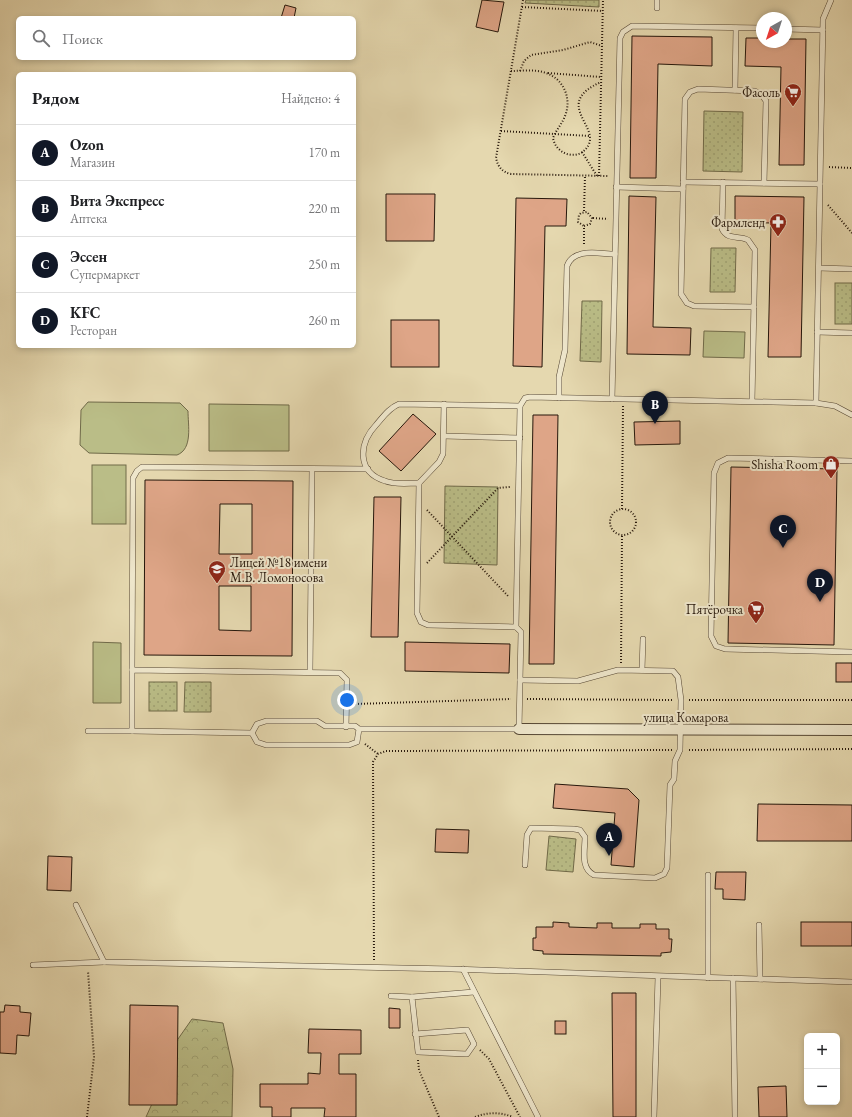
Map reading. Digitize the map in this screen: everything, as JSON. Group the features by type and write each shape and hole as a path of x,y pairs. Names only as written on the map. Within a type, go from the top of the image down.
{"street":[{"name":"улица Комарова","path":"519,730 852,730"}],"lane":[{"path":"657,0 657,8"},
{"path":"816,403 823,30 824,16 831,0"},
{"path":"612,398 619,42 623,32 632,26 756,28"},
{"path":"735,90 736,28"},
{"path":"792,29 823,30"},
{"path":"754,307 694,306 687,303 682,298 683,182 686,96 690,92 698,89 755,90 762,95 766,101 764,183"},
{"path":"683,182 820,184"},
{"path":"723,182 722,229 729,237 748,240 755,250 752,401"},
{"path":"616,187 683,189"},
{"path":"559,398 559,377 565,350 567,266 572,257 583,254 615,254"},
{"path":"819,268 852,269"},
{"path":"818,332 852,332"},
{"path":"516,627 520,406 523,400 527,398 612,398 816,403 835,406 852,415"},
{"path":"419,483 387,482 378,478 368,469 363,458 366,439 371,430 393,407 402,404 520,406"},
{"path":"252,732 257,724 266,721 317,721 325,726 355,726 358,730 519,730 521,632 516,627 424,624 419,619 417,613 419,483 441,459 444,436 444,404"},
{"path":"444,436 520,438"},
{"path":"852,461 728,458 718,463 714,473 711,636 716,646 725,649 852,652"},
{"path":"132,731 133,478 137,471 142,467 368,469"},
{"path":"310,672 312,469"},
{"path":"642,670 643,639"},
{"path":"132,670 337,672 343,674 347,680 346,726"},
{"path":"520,680 578,680 621,670 670,671 675,673 678,677 681,700 680,750 675,761 674,779 670,785 666,868 660,876 602,876 590,873 584,865 585,837 580,830 574,829 531,828 527,834 525,865"},
{"path":"252,732 258,742 266,746 349,745 355,743 358,739 358,730"},
{"path":"88,731 252,732"},
{"path":"708,875 708,978"},
{"path":"76,905 104,962"},
{"path":"759,925 760,979"},
{"path":"32,965 104,962 374,967 852,982"},
{"path":"463,969 538,1117"},
{"path":"654,1117 658,977"},
{"path":"734,978 735,1117"},
{"path":"391,996 412,997 474,992"},
{"path":"412,997 415,1034 418,1052 468,1054 474,1044 467,1030 415,1034"}],"path":[{"path":"524,0 496,158 501,169 507,173 597,176"},
{"path":"597,176 599,176 603,0"},
{"path":"522,7 602,11"},
{"path":"520,71 524,61 531,54 563,50 590,42 602,46"},
{"path":"511,71 545,72 601,77"},
{"path":"545,72 560,82 567,97 565,117 554,134 554,142 560,151 571,155 582,152 589,143 590,136 580,115 580,101 587,89 601,82"},
{"path":"501,131 590,136"},
{"path":"582,152 597,176"},
{"path":"820,167 852,168"},
{"path":"584,226 578,222 578,218 581,212 584,211 585,176"},
{"path":"820,195 852,233"},
{"path":"584,211 590,213 592,218 590,224 584,226"},
{"path":"592,218 615,219"},
{"path":"583,254 584,226"},
{"path":"622,509 623,399"},
{"path":"418,572 498,488 519,488"},
{"path":"419,502 517,606"},
{"path":"622,509 633,514 635,525 628,534 622,535 616,533 611,528 609,522 611,516 616,511 622,509"},
{"path":"621,670 622,535"},
{"path":"346,705 520,698 852,700"},
{"path":"358,739 378,754"},
{"path":"374,967 373,762 378,754 386,751 852,749"},
{"path":"87,963 94,1057 88,1117"},
{"path":"474,1044 489,1059 520,1117"},
{"path":"418,1052 419,1070 439,1117"},
{"path":"475,1117 485,1113 504,1113 513,1117"}],"green space":[{"path":"526,0 599,0 599,7 525,3"},
{"path":"704,111 743,112 742,172 703,171"},
{"path":"711,248 736,248 735,292 710,292"},
{"path":"835,283 852,283 852,324 835,324"},
{"path":"582,301 602,301 601,362 580,361"},
{"path":"704,331 745,332 744,358 703,357"},
{"path":"88,402 180,403 188,411 188,442 182,452 177,455 89,453 80,445 81,410"},
{"path":"209,404 289,405 289,451 209,451"},
{"path":"92,465 126,465 126,524 92,524"},
{"path":"445,486 498,487 497,565 444,563"},
{"path":"93,642 121,643 121,703 93,703"},
{"path":"149,682 177,682 177,711 149,711"},
{"path":"185,682 211,682 211,712 184,712"},
{"path":"549,836 576,839 573,872 546,870"},
{"path":"192,1019 223,1023 233,1069 232,1117 146,1117 156,1095 171,1049"}],"building":[{"path":"482,0 504,2 498,32 476,27"},
{"path":"285,5 296,8 294,16 282,16"},
{"path":"632,36 712,37 712,66 658,64 656,178 630,178"},
{"path":"746,38 756,38 756,48 792,48 792,39 806,39 804,165 779,165 781,67 745,66"},
{"path":"386,194 435,194 434,241 386,241"},
{"path":"629,196 656,197 653,327 691,328 690,355 627,354"},
{"path":"735,196 804,197 801,357 768,357 771,223 735,222"},
{"path":"516,198 567,199 566,226 545,226 542,367 513,366"},
{"path":"391,320 439,320 439,367 391,367"},
{"path":"413,414 436,434 401,471 379,451"},
{"path":"533,415 558,415 554,664 529,664"},
{"path":"680,421 680,444 635,445 634,422"},
{"path":"731,467 837,469 834,645 728,643"},
{"path":"145,480 293,481 292,656 144,655","holes":["220,504 252,504 252,554 219,554","219,586 251,586 251,631 219,630"]},
{"path":"374,497 401,497 398,637 371,637"},
{"path":"405,642 510,644 509,673 405,671"},
{"path":"836,663 852,663 852,682 836,682"},
{"path":"555,784 628,789 639,800 634,867 611,865 615,813 553,808"},
{"path":"758,804 852,805 852,841 757,841"},
{"path":"436,829 469,830 468,853 435,852"},
{"path":"48,856 72,857 71,891 47,890"},
{"path":"716,872 746,872 745,900 723,899 723,889 715,889"},
{"path":"553,922 569,923 569,927 597,928 597,923 612,923 612,928 640,928 640,924 656,924 656,929 669,929 669,939 672,939 671,952 661,953 661,956 543,954 543,951 533,950 533,938 536,938 536,927 553,927"},
{"path":"801,922 852,922 852,946 801,946"},
{"path":"612,993 636,993 636,1117 613,1117"},
{"path":"5,1005 20,1006 20,1012 31,1013 29,1036 17,1035 16,1054 0,1053 0,1012 4,1012"},
{"path":"130,1005 178,1006 177,1105 129,1105"},
{"path":"389,1008 400,1009 400,1028 389,1028"},
{"path":"555,1021 566,1021 566,1034 555,1034"},
{"path":"309,1029 361,1030 361,1054 339,1054 339,1074 356,1074 356,1117 324,1117 325,1108 291,1108 291,1117 272,1117 272,1107 260,1107 260,1084 308,1084 308,1073 320,1074 321,1053 308,1053"},
{"path":"786,1086 787,1117 759,1117 758,1087"}],"place":[{"name":"Фасоль","path":"793,107"},
{"name":"Фармленд","path":"778,237"},
{"name":"Вита Экспресс","path":"655,424"},
{"name":"Shisha Room","path":"831,479"},
{"name":"Эссен","path":"783,548"},
{"name":"Лицей №18 имени М.В. Ломоносова","path":"217,584"},
{"name":"KFC","path":"820,602"},
{"name":"Пятёрочка","path":"756,624"},
{"name":"Ozon","path":"609,856"}]}
